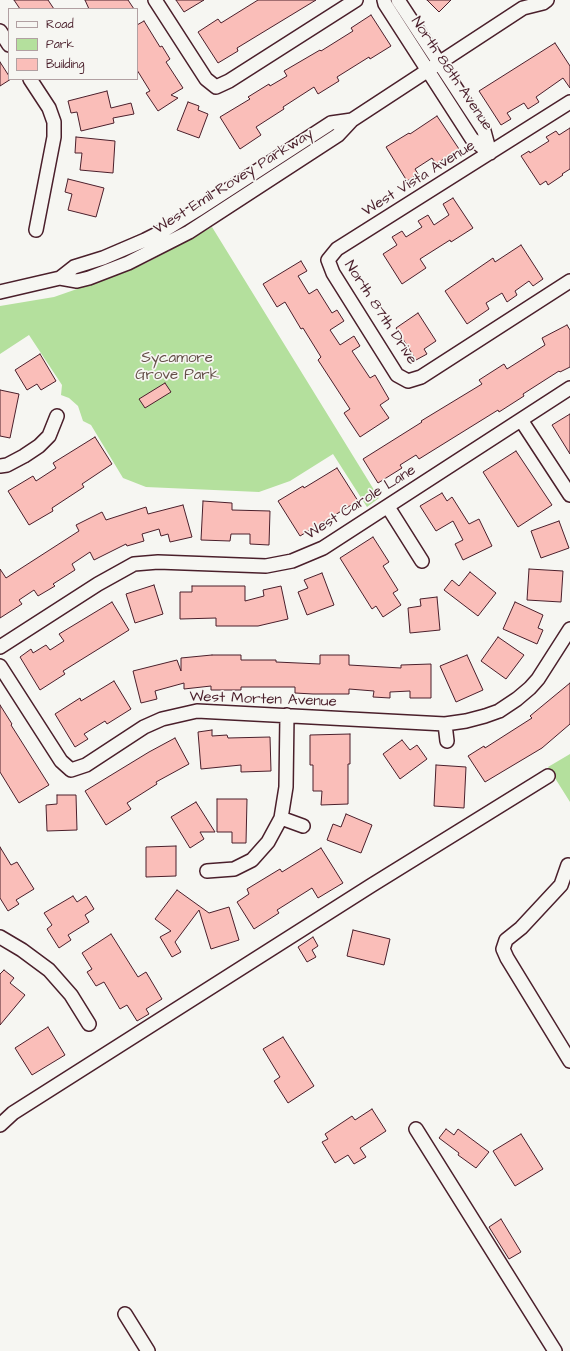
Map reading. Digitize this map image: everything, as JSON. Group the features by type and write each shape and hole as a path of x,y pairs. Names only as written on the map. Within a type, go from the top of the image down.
{"street":[{"path":"155,0 206,79 216,87 229,81 356,0"},
{"name":"North 88th Avenue","path":"384,0 385,4 472,139 490,153"},
{"name":"North 88th Avenue","path":"398,0 484,131 490,153"},
{"name":"West Emil Rovey Parkway","path":"0,292 60,278 74,267 110,255 163,231 331,123 352,120 526,4 543,2 547,0"},
{"path":"0,31 8,43"},
{"path":"31,80 48,108 54,122 54,137 36,230"},
{"name":"West Vista Avenue","path":"328,260 337,249 570,102"},
{"name":"North 87th Drive","path":"328,260 333,273 397,375 408,381 421,377 570,281"},
{"name":"West Carole Lane","path":"0,647 98,584 134,564 158,562 266,566 292,561 323,548 570,388"},
{"path":"0,466 13,462 39,446 49,436 57,416"},
{"path":"521,420 570,495"},
{"path":"388,507 422,561"},
{"name":"West Morten Avenue","path":"0,666 61,762 71,770 86,765 144,727 162,719 198,711 445,724 466,721 484,716 499,710 517,699 538,679 570,629"},
{"path":"207,870 234,869 252,860 268,842 281,818 286,787 287,715"},
{"path":"445,724 447,741"},
{"path":"0,1125 13,1113 372,885 548,776"},
{"path":"281,818 303,826"},
{"path":"568,865 561,885 521,928 506,940 503,949 507,958 568,1053"},
{"path":"0,937 22,950 49,970 71,995 89,1024"},
{"path":"416,1129 555,1351"},
{"path":"125,1314 148,1351"}],"green space":[{"name":"Sycamore Grove Park","path":"212,227 379,498 367,507 333,454 290,481 259,492 146,487 123,478 91,425 83,421 78,406 69,398 61,395 62,385 29,335 0,354 0,306 54,297 123,273 148,262"},
{"path":"570,754 570,802 548,767"}],"building":[{"path":"14,0 48,0 53,8 19,8"},
{"path":"85,0 128,0 133,8 89,8"},
{"path":"176,0 204,0 184,12"},
{"path":"258,0 316,0 237,48 238,51 218,63 198,32 218,19 221,23"},
{"path":"427,0 451,0 439,12"},
{"path":"371,15 391,46 370,59 369,57 337,77 339,81 318,94 314,87 283,107 284,109 256,127 261,135 240,149 220,117 250,99 248,97 269,84 270,86 287,76 284,71 320,50 321,51 353,31 351,28"},
{"path":"144,21 160,47 162,46 170,59 166,62 183,88 171,95 178,98 158,111 146,93 150,91 138,72 138,24"},
{"path":"555,43 570,66 570,88 563,78 536,97 539,102 528,109 524,103 507,113 511,119 501,125 479,91"},
{"path":"0,62 8,74 8,80 9,80 0,86"},
{"path":"107,91 111,108 131,103 134,114 113,118 114,123 81,131 77,112 71,113 68,101"},
{"path":"188,102 199,106 198,110 208,114 199,138 177,130"},
{"path":"437,116 459,149 436,164 432,158 415,169 418,174 407,181 386,147 409,133 410,134"},
{"path":"570,128 570,169 548,185 546,181 540,185 521,156 529,151 530,153 549,141 546,137 556,131 559,135"},
{"path":"76,137 115,141 113,173 80,170 82,153 75,153"},
{"path":"68,179 104,188 96,217 68,210 72,194 65,192"},
{"path":"453,198 473,228 451,242 450,240 420,259 426,268 402,284 383,254 397,245 392,237 402,231 406,237 422,227 418,221 428,215 434,225 449,215 443,204"},
{"path":"521,245 543,279 533,286 529,281 515,291 517,295 507,302 502,293 486,303 489,309 467,324 445,291 493,258 495,262"},
{"path":"301,261 307,271 298,276 309,294 317,289 332,313 337,310 344,321 330,330 340,345 354,336 360,346 352,351 370,378 375,375 389,399 380,405 389,418 360,437 344,413 350,409 318,360 321,357 303,328 301,329 285,302 277,307 263,284"},
{"path":"418,313 436,341 424,349 427,354 416,360 396,328"},
{"path":"567,325 570,330 570,367 560,372 559,371 523,394 524,396 499,412 498,410 419,459 416,455 400,465 402,468 378,483 363,459 422,422 421,421 482,384 479,380 504,364 507,369 545,345 542,338"},
{"path":"40,354 56,381 41,390 37,384 27,390 15,370"},
{"path":"165,383 171,392 145,408 139,399"},
{"path":"0,390 19,394 10,438 0,436"},
{"path":"570,414 570,454 552,425"},
{"path":"95,437 112,464 82,484 84,487 52,508 53,511 29,525 8,491 33,476 36,481 56,468 53,463"},
{"path":"516,451 552,505 518,527 483,472"},
{"path":"337,468 358,501 300,536 278,501 303,486 304,488"},
{"path":"442,493 447,501 452,497 469,524 479,519 492,546 463,560 455,544 463,540 453,521 436,531 420,506"},
{"path":"203,501 232,503 232,510 270,511 269,545 250,544 250,534 231,534 230,541 201,540"},
{"path":"183,505 192,537 170,542 168,534 161,536 159,529 142,534 144,541 127,546 126,544 94,560 90,552 72,564 75,570 53,584 55,586 38,596 34,590 19,600 22,604 0,618 0,569 6,578 79,531 76,525 102,512 106,520 146,507 148,514"},
{"path":"559,521 569,548 541,558 531,531"},
{"path":"373,537 389,562 383,566 398,590 393,593 401,605 383,617 376,606 372,609 340,558"},
{"path":"529,569 563,571 561,602 527,600"},
{"path":"470,572 496,593 478,616 444,590 452,580 459,586"},
{"path":"322,573 334,605 307,615 298,592 308,588 304,580"},
{"path":"154,585 163,614 135,623 126,594"},
{"path":"192,586 245,586 245,601 264,596 263,590 281,586 288,619 258,626 216,626 216,618 180,619 180,592 192,592"},
{"path":"437,597 440,630 410,633 408,608 421,606 420,599"},
{"path":"112,602 129,630 63,671 65,674 40,690 20,657 31,649 33,653 46,645 50,650 64,641 59,634"},
{"path":"515,602 543,615 538,628 543,630 537,644 503,629"},
{"path":"498,637 524,655 506,679 481,661"},
{"path":"212,655 241,655 241,660 276,660 276,662 320,664 320,655 349,655 349,665 401,668 401,665 431,664 431,698 410,698 410,691 390,692 390,698 373,697 374,691 349,689 349,694 313,694 295,693 295,687 241,687 241,690 211,690 211,686 184,689 184,683 155,691 157,699 141,703 133,671 177,660 181,671 181,658"},
{"path":"467,655 483,690 456,702 440,666"},
{"path":"114,681 131,709 107,724 105,721 84,734 88,739 75,747 55,714 80,698 81,701"},
{"path":"570,683 570,724 542,748 485,782 468,756 484,746 485,748 532,718 530,716"},
{"path":"0,705 49,785 19,803 0,772"},
{"path":"212,730 212,736 227,735 228,738 270,737 271,771 241,772 241,765 201,769 198,732"},
{"path":"350,734 348,804 321,805 322,791 313,791 313,765 310,765 310,735"},
{"path":"175,738 189,764 156,782 157,784 127,803 131,809 106,825 85,791"},
{"path":"402,740 410,750 417,745 427,759 400,779 383,754"},
{"path":"436,765 466,767 464,808 434,806"},
{"path":"57,795 76,795 77,830 47,831 46,805 57,804"},
{"path":"217,799 247,799 246,843 232,843 232,832 217,832"},
{"path":"196,802 215,832 200,832 204,839 190,848 171,817"},
{"path":"346,814 372,825 361,853 327,840 333,824 341,827"},
{"path":"176,846 176,876 146,877 146,847"},
{"path":"0,847 11,865 17,862 34,889 16,900 19,904 8,911 0,898"},
{"path":"321,848 343,883 318,898 312,888 277,910 279,913 254,929 237,902 249,894 247,889 280,869 282,872"},
{"path":"177,890 209,913 229,907 239,940 211,949 199,910 175,942 181,952 172,957 160,937 171,931 155,919"},
{"path":"73,896 77,902 86,896 94,909 85,915 89,922 68,935 71,940 59,948 47,929 52,925 44,913"},
{"path":"353,930 390,939 384,965 347,956"},
{"path":"111,934 138,977 146,972 162,999 146,1009 149,1014 137,1021 127,1005 120,1009 104,982 96,986 87,972 92,969 82,953"},
{"path":"313,937 318,946 312,950 316,957 307,962 298,947"},
{"path":"4,970 14,978 10,983 25,995 0,1025 0,974"},
{"path":"48,1027 65,1055 32,1075 15,1048"},
{"path":"283,1037 314,1086 288,1103 274,1081 280,1077 263,1049"},
{"path":"372,1109 386,1131 360,1148 366,1157 354,1164 348,1155 335,1163 322,1142 328,1139 325,1134 352,1116 355,1120"},
{"path":"446,1129 454,1135 458,1129 489,1152 476,1168 458,1155 459,1153 439,1138"},
{"path":"521,1134 543,1169 515,1186 493,1151"},
{"path":"501,1219 521,1252 509,1259 489,1227"}]}
